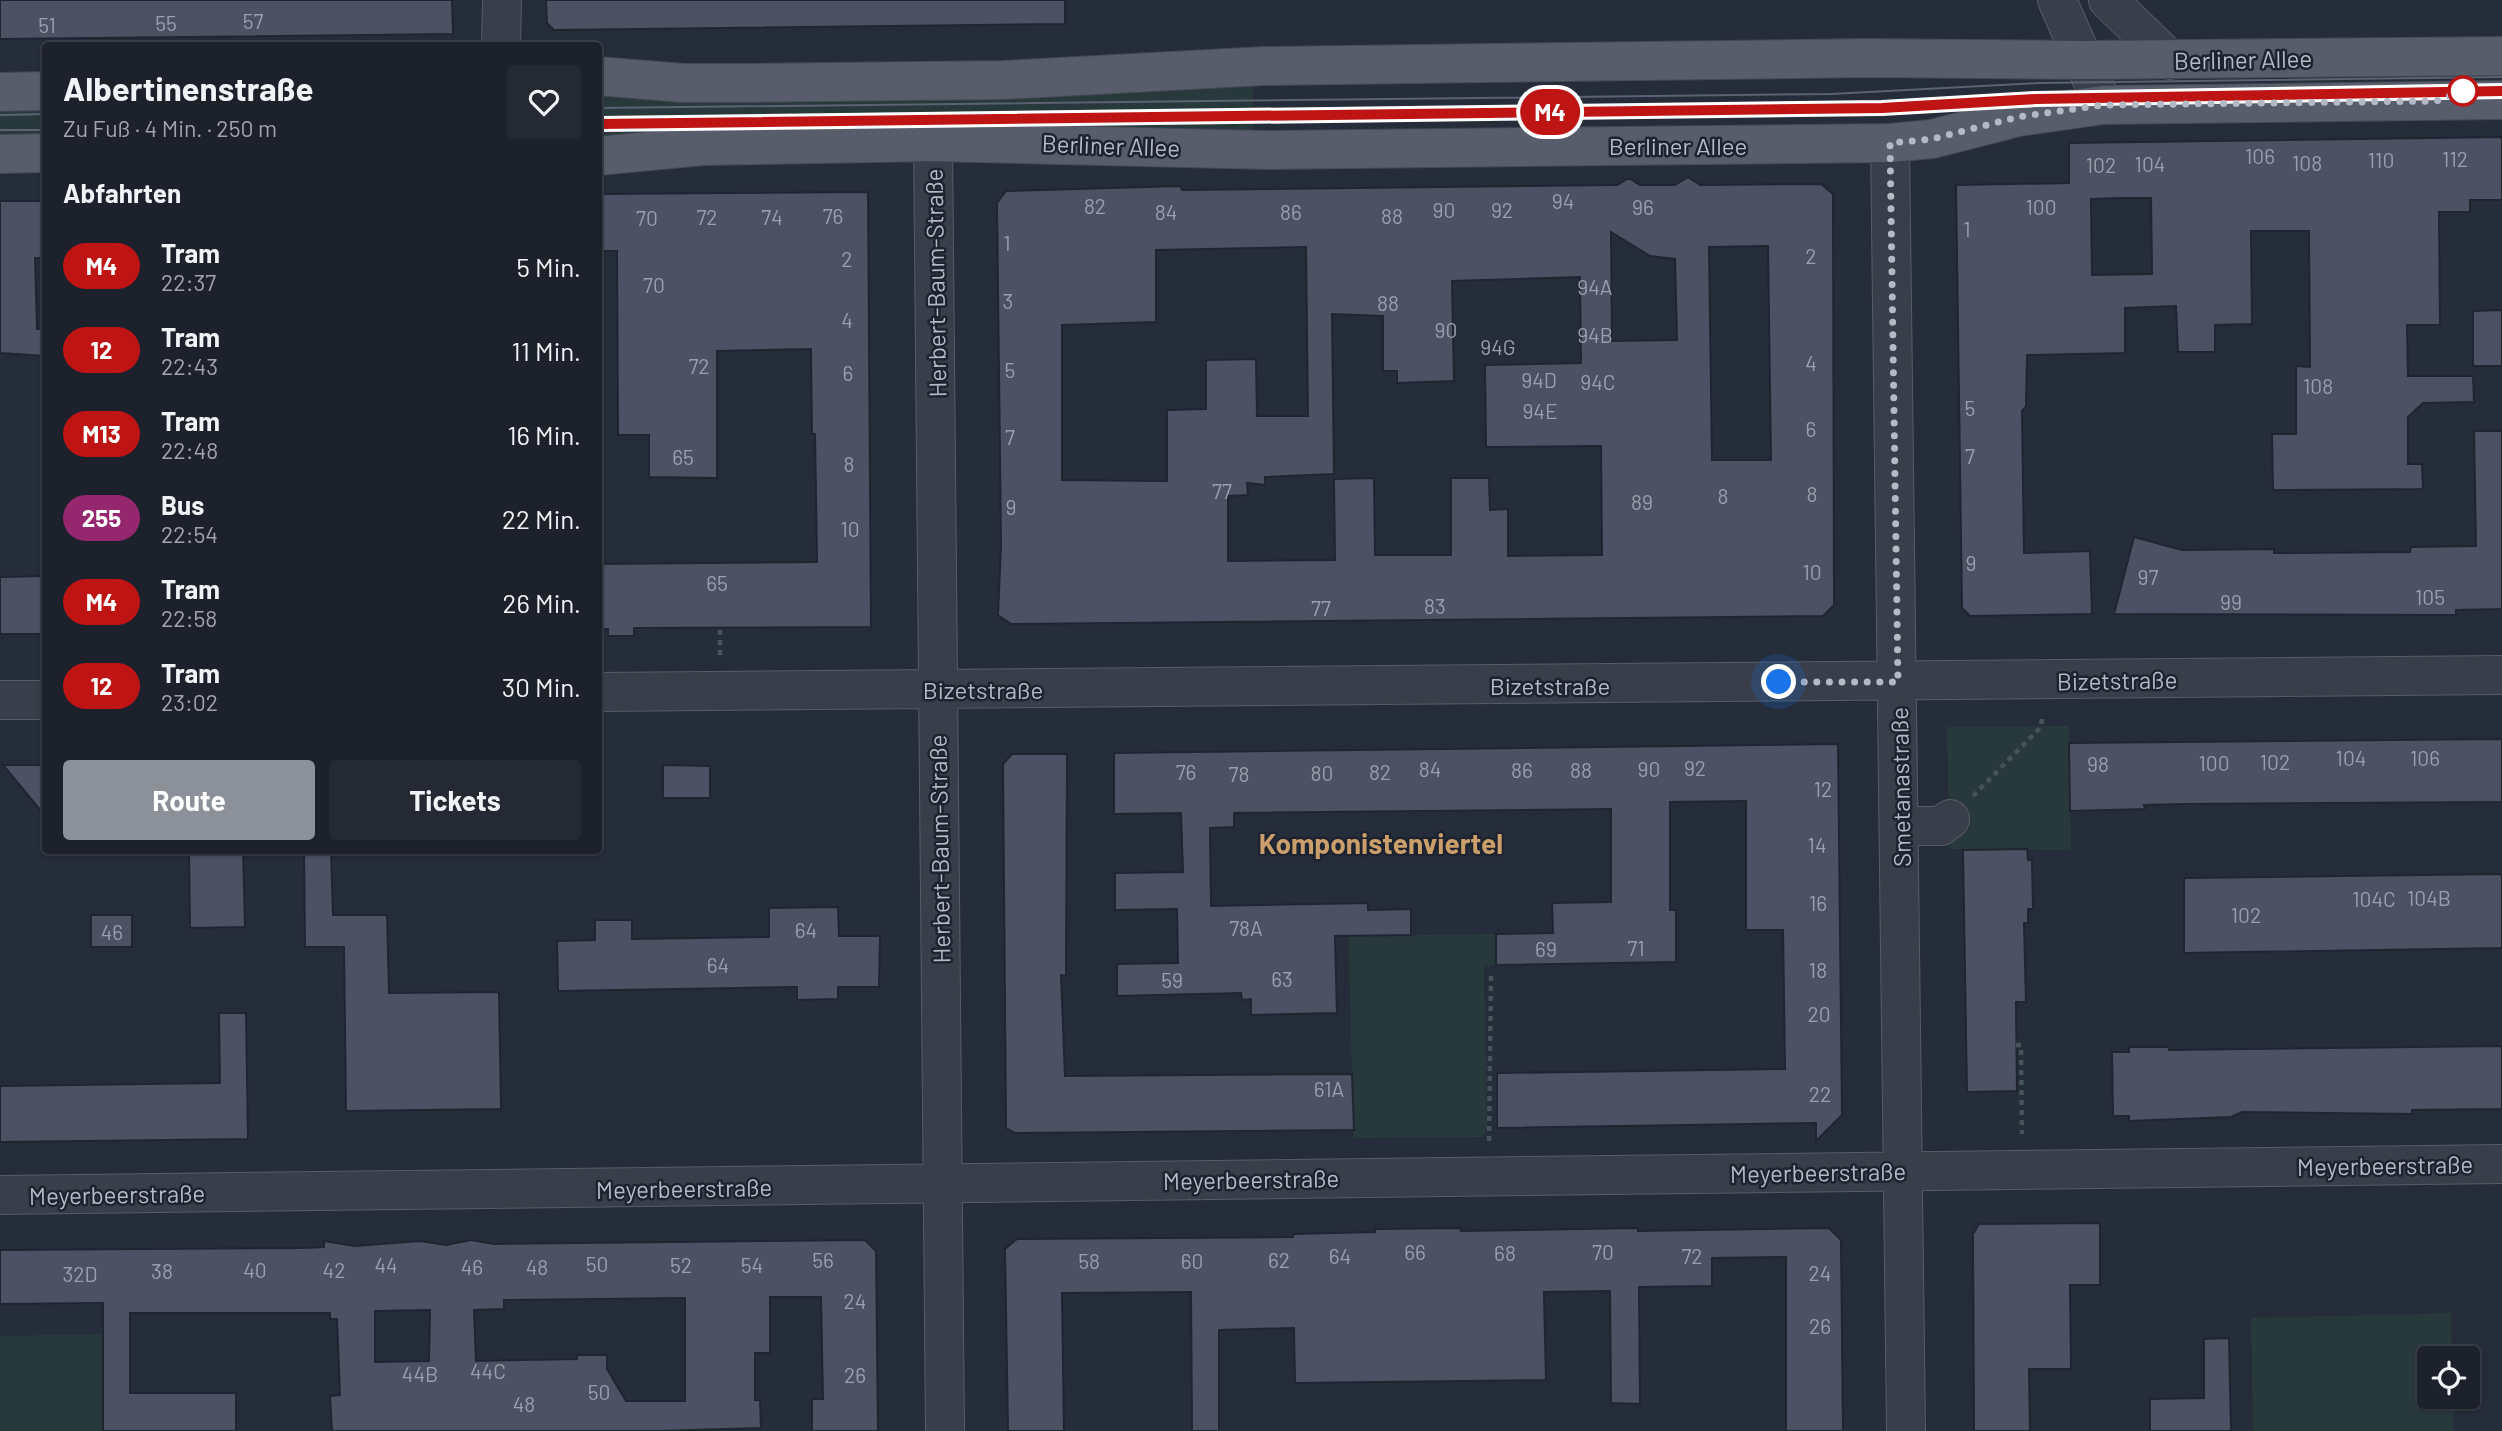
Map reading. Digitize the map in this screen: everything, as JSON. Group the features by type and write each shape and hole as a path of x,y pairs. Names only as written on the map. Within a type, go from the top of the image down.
{"main road":[{"name":"Berliner Allee","path":"602,76 683,83 751,83 1004,80 1264,66 1866,58 2170,60 2502,56"},
{"path":"0,92 42,91"},
{"name":"Berliner Allee","path":"602,156 703,146 933,142 1266,150 1890,143 1932,139 2018,117 2103,105 2502,100"},
{"path":"0,154 42,153"}],"street":[{"path":"501,42 502,0"},
{"path":"2057,0 2103,105"},
{"path":"2108,0 2170,60"},
{"name":"Herbert-Baum-Straße","path":"933,142 945,1431"},
{"name":"Smetanastraße","path":"1890,143 1906,1431"},
{"name":"Bizetstraße","path":"602,692 2502,675"},
{"path":"0,700 42,700"},
{"path":"1900,826 1941,826 1951,819"},
{"name":"Meyerbeerstraße","path":"0,1195 2502,1164"}],"path":[{"path":"720,628 720,656"},
{"path":"1951,819 2042,727 2042,718"},
{"path":"1489,1146 1491,975"},
{"path":"2016,1045 2021,1045 2023,1170"}],"shaded area":[{"path":"1253,81 1253,136 602,140 602,90"},
{"path":"42,105 42,138 0,139 0,106"},
{"path":"2069,726 2071,850 1949,849 1947,727"},
{"path":"1496,934 1496,965 1484,967 1487,1127 1483,1137 1353,1138 1349,936"},
{"path":"2451,1313 2452,1346 2417,1346 2417,1409 2453,1409 2454,1431 2253,1431 2251,1318"},
{"path":"102,1334 103,1431 0,1431 0,1336"}],"building":[{"path":"0,0 452,0 453,34 0,39"},
{"path":"546,0 1065,0 1065,24 554,30 547,23"},
{"path":"2502,137 2502,200 2470,200 2470,212 2439,212 2440,325 2407,325 2408,376 2473,376 2474,402 2423,403 2408,417 2408,464 2422,464 2423,489 2273,490 2272,434 2296,434 2296,366 2310,367 2309,231 2251,231 2252,324 2215,325 2215,352 2178,352 2176,306 2125,308 2125,353 2027,355 2026,406 2022,411 2024,553 2090,551 2092,614 1970,616 1962,608 1956,185 2069,183 2069,143","holes":["2151,198 2152,274 2092,275 2091,199"]},
{"path":"1688,177 1700,185 1821,184 1833,194 1834,605 1823,616 1011,624 998,615 1001,545 997,203 1006,191 1180,186 1182,190 1617,185 1629,178 1640,185 1675,185","holes":["1611,232 1650,256 1675,259 1677,340 1612,341","1768,246 1771,460 1712,460 1709,247","1306,247 1308,416 1257,416 1256,359 1206,360 1206,409 1167,410 1167,481 1062,480 1062,325 1156,322 1156,250","1580,277 1581,363 1485,365 1486,447 1601,446 1602,555 1508,556 1508,509 1490,510 1489,478 1451,478 1451,555 1375,555 1374,478 1334,479 1335,560 1228,561 1228,496 1248,495 1247,483 1265,485 1265,477 1334,474 1332,314 1383,316 1383,371 1397,371 1397,383 1454,381 1452,281"]},
{"path":"868,192 871,627 634,628 634,636 608,636 608,629 602,629 602,564 817,562 811,349 717,351 717,478 649,477 649,435 618,435 617,251 602,251 602,194"},
{"path":"0,201 42,201 42,258 35,258 37,329 42,329 42,356 0,353"},
{"path":"2502,310 2502,366 2473,366 2473,311"},
{"path":"2474,431 2502,431 2502,609 2456,610 2456,615 2114,614 2134,537 2182,550 2274,549 2274,553 2410,552 2411,547 2476,546"},
{"path":"42,576 42,634 0,634 0,577"},
{"path":"2502,739 2502,802 2183,804 2144,805 2145,809 2070,811 2069,743"},
{"path":"1838,744 1842,1115 1816,1141 1816,1123 1497,1128 1497,1073 1785,1069 1783,930 1746,930 1746,801 1670,802 1670,910 1676,910 1676,962 1496,965 1496,934 1553,933 1552,903 1611,902 1611,809 1234,813 1234,827 1210,828 1211,906 1368,903 1368,910 1411,909 1411,935 1335,936 1337,1013 1251,1015 1251,999 1242,1000 1241,993 1117,996 1117,964 1178,963 1177,909 1115,910 1115,873 1183,872 1181,813 1114,814 1114,753"},
{"path":"1012,754 1067,754 1066,976 1061,975 1065,1076 1352,1074 1354,1130 1015,1133 1006,1128 1003,764"},
{"path":"3,765 42,765 42,812"},
{"path":"663,765 710,766 710,798 663,798"},
{"path":"2027,849 2028,860 2032,860 2033,909 2028,909 2028,923 2024,923 2026,1002 2016,1002 2017,1091 1967,1092 1963,850"},
{"path":"189,854 243,854 245,927 190,928"},
{"path":"304,854 331,854 333,915 387,915 389,993 499,992 501,1109 346,1111 344,947 305,947"},
{"path":"2502,874 2502,948 2184,953 2184,878"},
{"path":"838,907 839,936 880,936 879,987 838,987 838,999 797,1000 797,987 558,991 557,941 595,940 595,920 632,920 632,939 769,937 769,908"},
{"path":"91,915 132,915 132,947 91,947"},
{"path":"219,1013 246,1013 248,1139 0,1142 0,1086 220,1083"},
{"path":"2502,1046 2502,1109 2412,1110 2412,1114 2242,1112 2231,1117 2129,1121 2129,1116 2113,1116 2112,1052 2129,1052 2129,1047 2169,1047 2169,1050"},
{"path":"2100,1223 2100,1285 2070,1285 2071,1369 2029,1369 2030,1431 1974,1431 1973,1234 1979,1224"},
{"path":"1461,1228 1461,1231 1638,1228 1638,1231 1829,1228 1841,1240 1843,1431 1786,1431 1786,1257 1712,1258 1712,1286 1639,1287 1640,1404 1611,1403 1610,1291 1544,1292 1546,1380 1295,1383 1294,1328 1219,1330 1219,1431 1192,1431 1191,1292 1062,1293 1064,1431 1008,1431 1005,1249 1017,1239 1293,1237 1293,1234 1375,1232 1375,1229"},
{"path":"471,1240 494,1244 865,1240 876,1251 878,1431 812,1431 812,1399 823,1399 821,1297 770,1297 770,1353 755,1353 755,1400 760,1400 761,1428 658,1431 332,1431 330,1396 340,1395 337,1319 330,1319 330,1313 130,1313 130,1393 236,1393 236,1431 103,1431 103,1303 0,1304 0,1250 301,1248 324,1247 324,1241 355,1246 420,1241 446,1245","holes":["685,1298 685,1401 626,1401 607,1369 607,1355 577,1355 577,1359 476,1361 474,1310 504,1309 504,1300","430,1310 429,1361 375,1362 375,1311"]},
{"path":"2229,1338 2231,1431 2150,1431 2150,1399 2204,1398 2204,1339"}],"tram line":[{"path":"602,108 1831,94 2040,83 2502,77"},
{"path":"602,124 1883,108 2036,99 2502,91"},
{"name":"M4","path":"602,124 1882,108 2036,99 2502,91"},
{"path":"0,115 42,114"},
{"path":"0,130 42,130"}],"district":[{"name":"Komponistenviertel","path":"1381,843"}],"route":[{"path":"1779,682 1898,682 1890,143 1932,139 2018,117 2103,105 2436,101 2463,91"}]}
